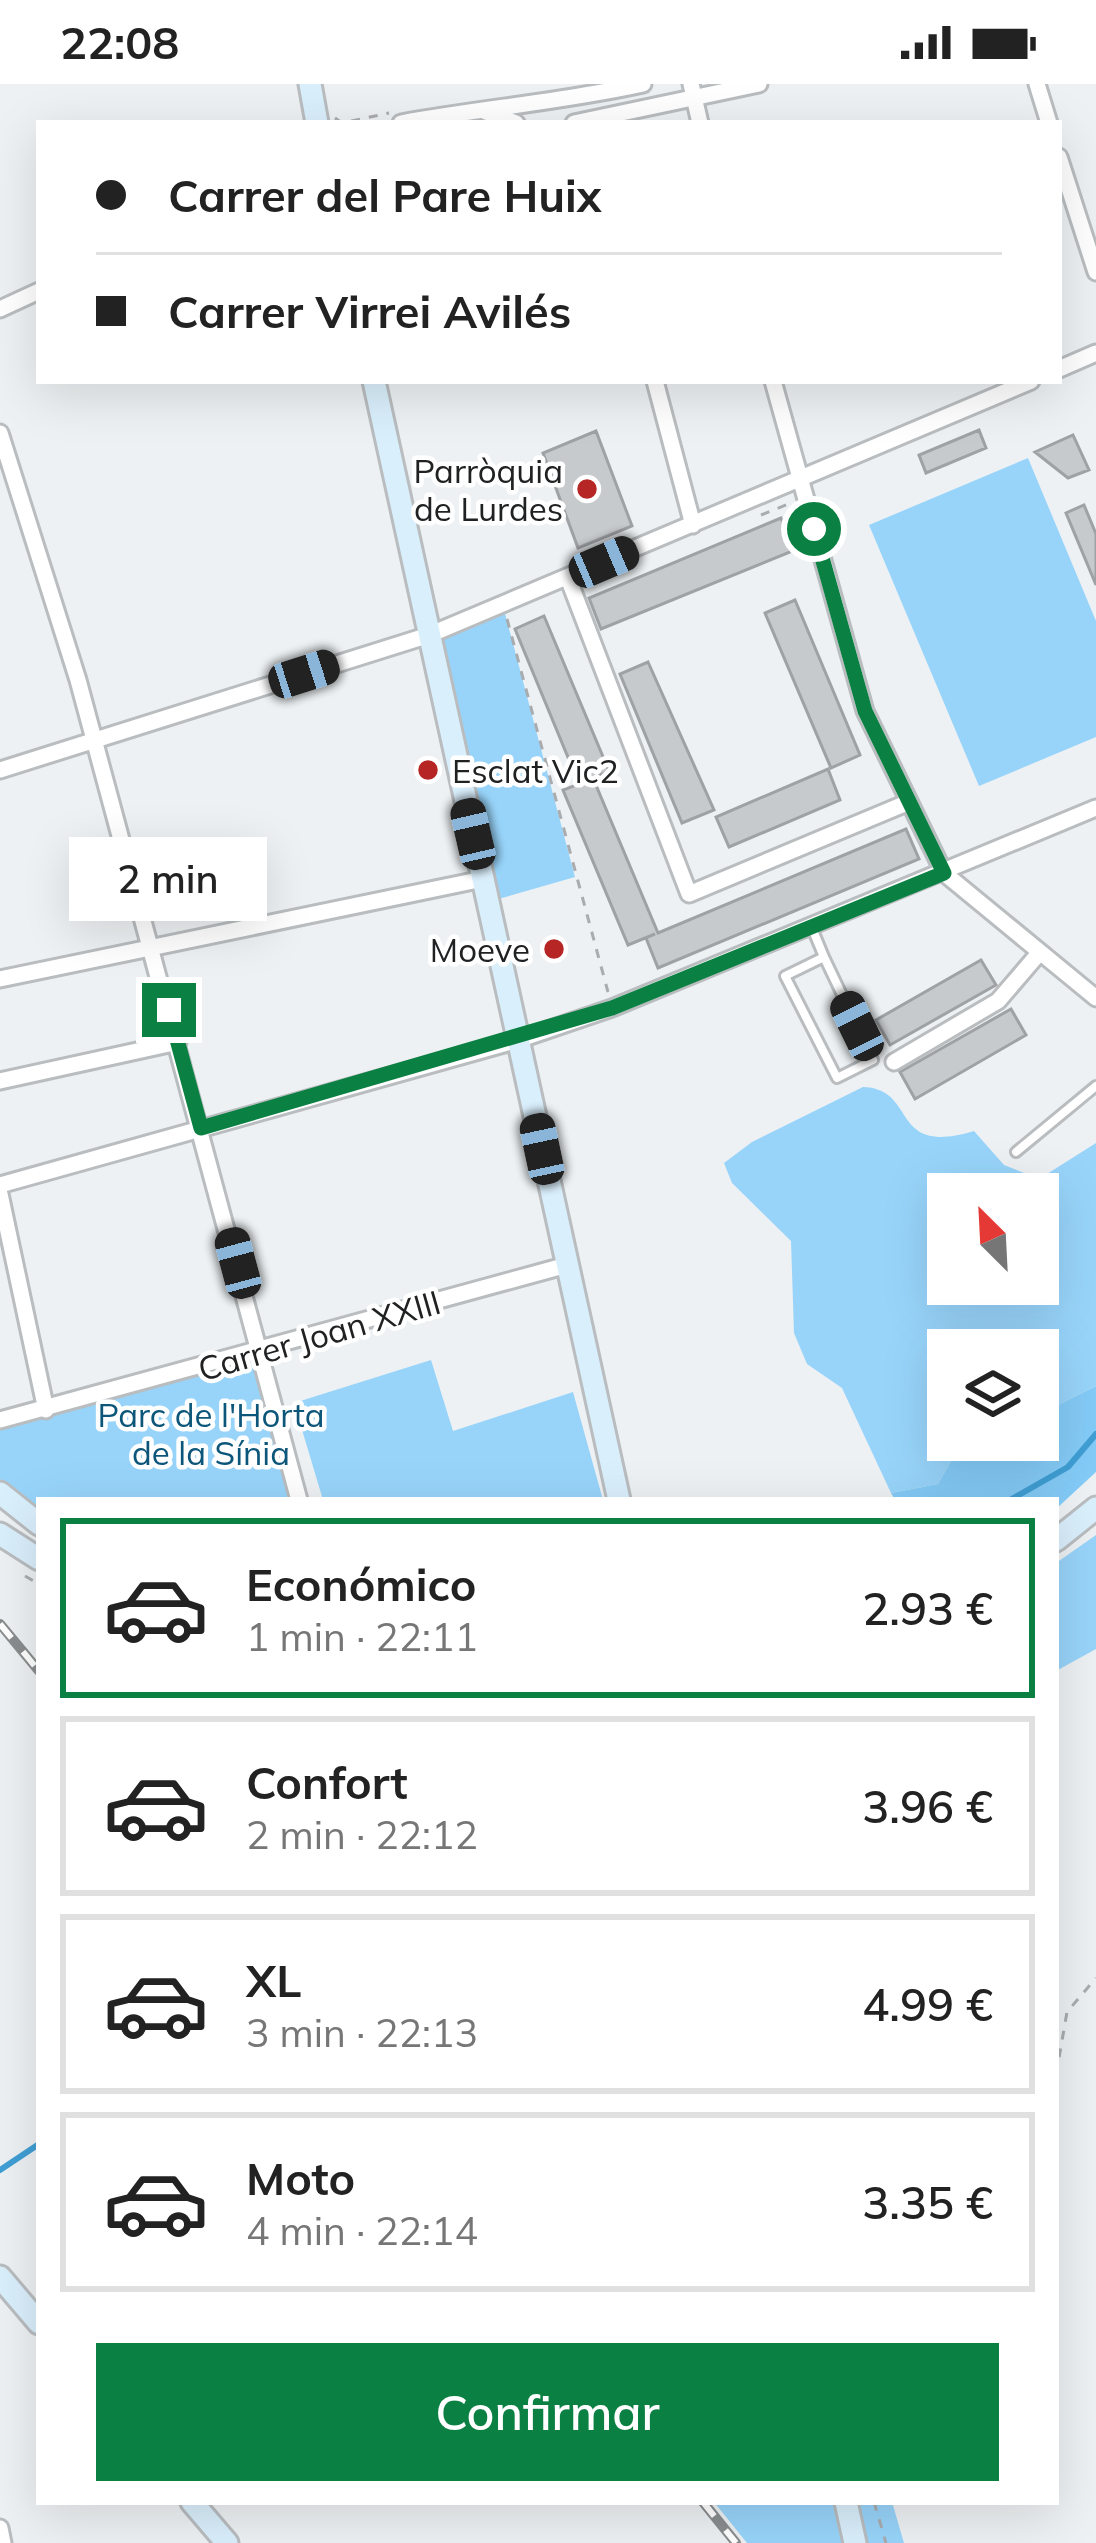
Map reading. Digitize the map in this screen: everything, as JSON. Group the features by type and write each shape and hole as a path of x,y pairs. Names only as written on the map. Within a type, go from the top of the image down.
{"street":[{"path":"310,84 316,120"},
{"path":"418,120 478,109 556,104 643,84"},
{"path":"584,120 692,89 759,84"},
{"path":"1037,84 1048,120"},
{"path":"692,89 699,120"},
{"path":"478,109 508,120"},
{"path":"1062,166 1096,272"},
{"path":"0,310 36,292"},
{"path":"1062,368 1096,353"},
{"path":"375,384 618,1497"},
{"path":"656,384 693,525"},
{"path":"774,384 865,711 944,873 1096,998"},
{"path":"0,770 430,634 1023,384"},
{"path":"0,433 94,739 298,1497"},
{"path":"568,578 689,895 909,802"},
{"path":"0,1185 518,1040 612,1008 1096,808"},
{"path":"0,979 151,944 483,879"},
{"path":"894,1062 998,1001 1040,952"},
{"path":"0,1081 178,1042"},
{"path":"0,1194 46,1410"},
{"name":"Carrer Joan XXIII","path":"0,1420 567,1265"},
{"path":"0,1493 36,1522"},
{"path":"1059,1538 1096,1508"},
{"path":"0,1534 36,1557"},
{"path":"0,2278 36,2320"},
{"path":"195,2505 227,2543"},
{"path":"847,2505 855,2543"},
{"path":"0,2528 3,2543"}],"lane":[{"path":"812,927 873,1060 837,1078 785,976 824,957"},
{"path":"1016,1152 1096,1086"}],"path":[{"path":"503,606 612,1008"},
{"path":"1059,2058 1067,2012 1096,1978"},
{"path":"875,2505 886,2543"}],"green space":[{"path":"1028,458 1096,621 1096,737 979,786 869,525"},
{"path":"503,606 575,877 488,902 429,635"},
{"path":"863,1087 880,1091 892,1098 916,1129 947,1137 974,1131 1004,1165 1024,1173 927,1173 927,1305 1059,1305 1059,1173 1048,1173 1096,1143 1096,1386 1059,1404 1059,1329 927,1329 927,1461 951,1461 938,1484 891,1493 842,1388 807,1364 794,1333 791,1241 732,1183 724,1163 752,1142"},
{"name":"Parc de l'Horta de la Sínia","path":"262,1352 298,1497 36,1497 36,1522 0,1493 0,1420"},
{"path":"431,1360 453,1431 573,1392 602,1497 322,1497 294,1403"},
{"path":"1096,1535 1096,1649 1059,1669 1059,1561"},
{"path":"716,2505 893,2505 904,2543 747,2543"}],"shaded area":[{"path":"1096,1386 1096,1472 1059,1506 1059,1497 893,1497 891,1493 938,1484 951,1461 1059,1461 1059,1404"}],"building":[{"path":"979,430 986,448 926,473 919,455"},
{"name":"Parròquia de Lurdes","path":"596,431 632,526 578,548 543,453"},
{"path":"1073,435 1089,470 1068,478 1035,452"},
{"path":"1084,505 1096,534 1096,585 1066,513"},
{"path":"781,518 795,550 601,629 589,598"},
{"path":"795,600 860,755 831,768 765,613"},
{"path":"544,616 609,771 593,778 658,933 906,829 919,859 658,968 646,938 655,934 628,945 563,790 579,784 515,629"},
{"path":"648,662 714,810 682,823 620,674"},
{"path":"828,769 840,800 729,847 716,817"},
{"path":"981,960 996,985 890,1045 876,1020"},
{"path":"1011,1009 1026,1035 915,1099 900,1072"}],"waterway":[{"path":"1015,1497 1068,1467 1096,1434"},
{"path":"0,2170 36,2146"}],"railway":[{"path":"0,1624 36,1667"},
{"path":"705,2505 736,2543"}],"place":[{"name":"Parròquia de Lurdes","path":"587,489"},
{"name":"Esclat Vic2","path":"428,770"},
{"name":"Moeve","path":"554,949"}],"route":[{"path":"169,1010 201,1128 518,1040 612,1008 944,873 865,711 814,529"}]}
